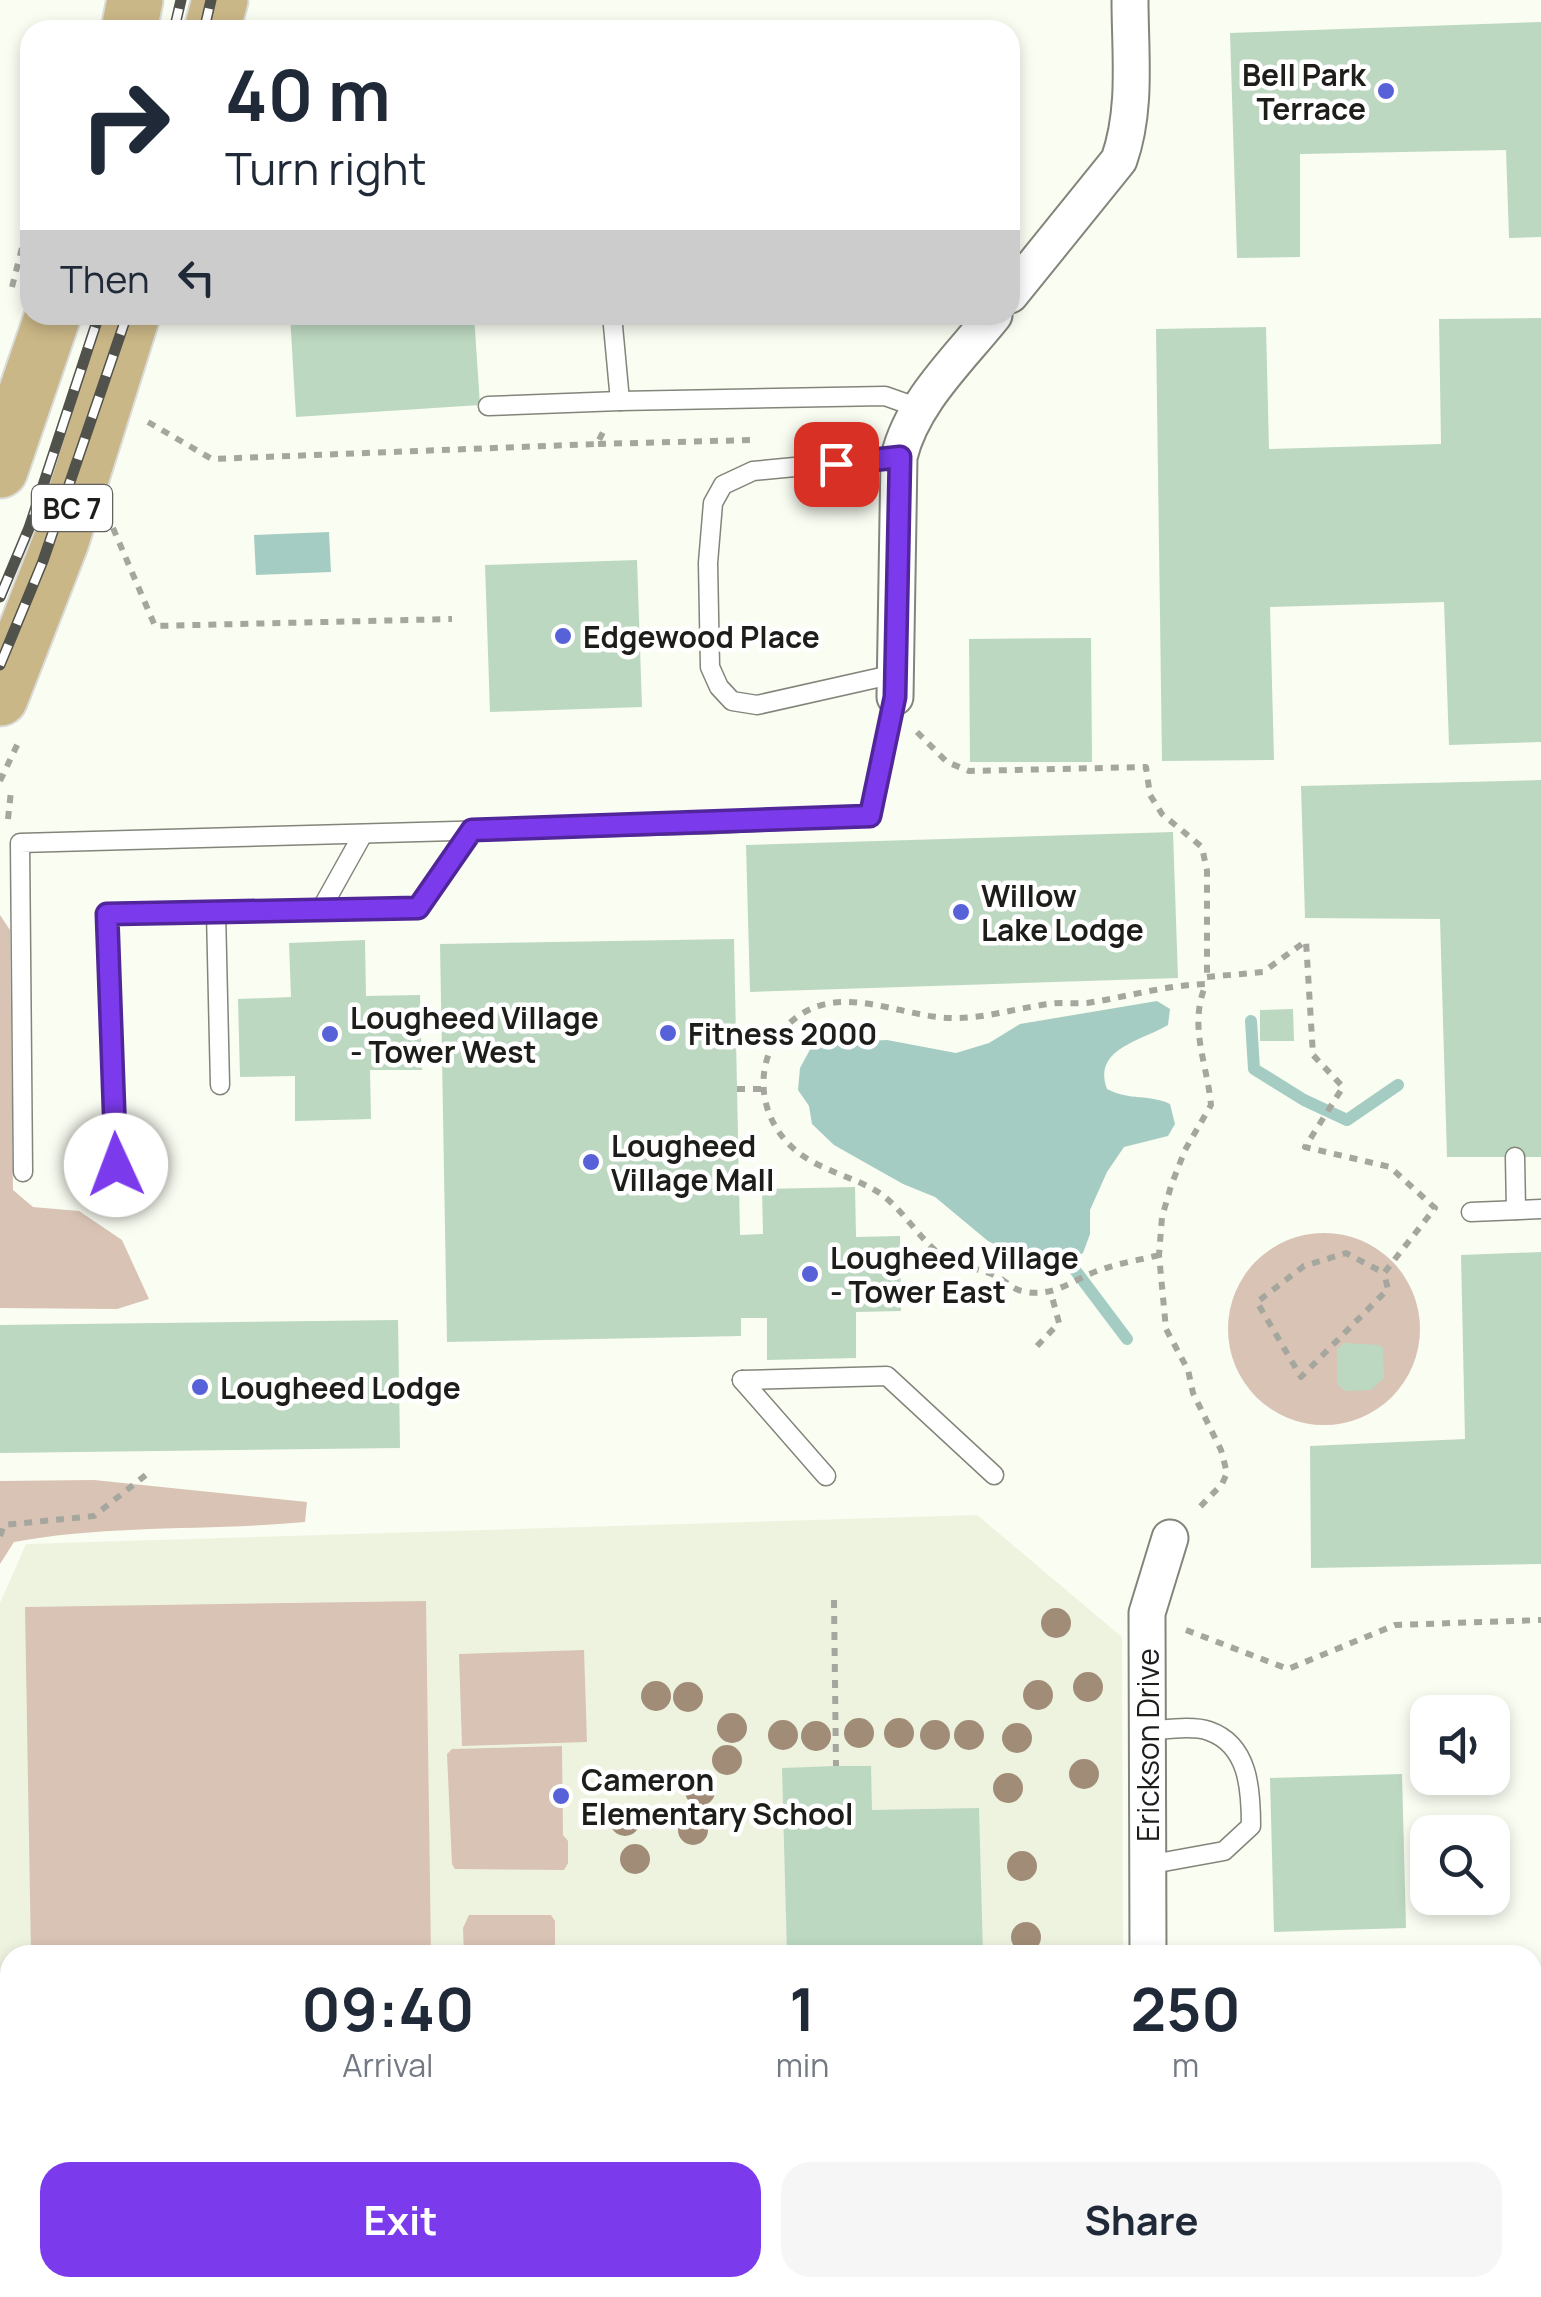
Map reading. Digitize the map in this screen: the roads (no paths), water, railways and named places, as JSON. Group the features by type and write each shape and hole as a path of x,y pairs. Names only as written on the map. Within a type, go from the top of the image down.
{"main road":[{"name":"BC 7","path":"0,470 27,325"},
{"name":"BC 7","path":"0,698 61,541 129,325"}],"street":[{"path":"1020,284 1119,160 1128,135 1131,108 1130,0"},
{"path":"895,685 900,457 905,433 919,408 986,325"},
{"name":"Erickson Drive","path":"1148,1945 1146,1613 1170,1538"}],"lane":[{"path":"613,325 620,402"},
{"path":"488,406 885,396 919,408"},
{"path":"23,1172 20,843 870,816 895,685 756,705 732,701 719,687 710,667 708,563 713,503 723,485 752,472 900,457"},
{"path":"116,1165 107,914 418,908 472,830"},
{"path":"320,912 363,834"},
{"path":"216,912 220,1085"},
{"path":"1515,1157 1516,1210"},
{"path":"1471,1212 1541,1209"},
{"path":"826,1476 742,1380 888,1376 994,1475"},
{"path":"1145,1731 1207,1730 1234,1745 1250,1786 1250,1826 1224,1851 1147,1865"}],"water":[{"path":"329,532 331,572 256,575 254,535"},
{"path":"1157,1001 1170,1009 1168,1025 1113,1055 1104,1075 1107,1089 1170,1104 1175,1124 1168,1136 1124,1147 1107,1172 1090,1210 1090,1234 1083,1253 1069,1262 1025,1260 988,1241 935,1197 903,1184 834,1145 812,1124 809,1106 798,1090 800,1068 813,1044 887,1040 956,1053 989,1043 1020,1024"}],"waterway":[{"path":"1251,1021 1254,1069 1304,1100 1347,1120 1398,1085"},
{"path":"1069,1262 1127,1339"}],"railway":[{"path":"176,20 181,0"},
{"path":"206,20 211,0"},
{"path":"0,597 29,528 96,325"},
{"path":"0,665 43,561 124,325"}],"place":[{"name":"Bell Park Terrace","path":"1386,91"},
{"name":"Edgewood Place","path":"563,636"},
{"name":"Willow Lake Lodge","path":"961,912"},
{"name":"Fitness 2000","path":"668,1033"},
{"name":"Lougheed Village - Tower West","path":"330,1034"},
{"name":"Lougheed Village Mall","path":"591,1162"},
{"name":"Lougheed Village - Tower East","path":"810,1274"},
{"name":"Lougheed Lodge","path":"200,1387"},
{"name":"Cameron Elementary School","path":"561,1796"}]}
